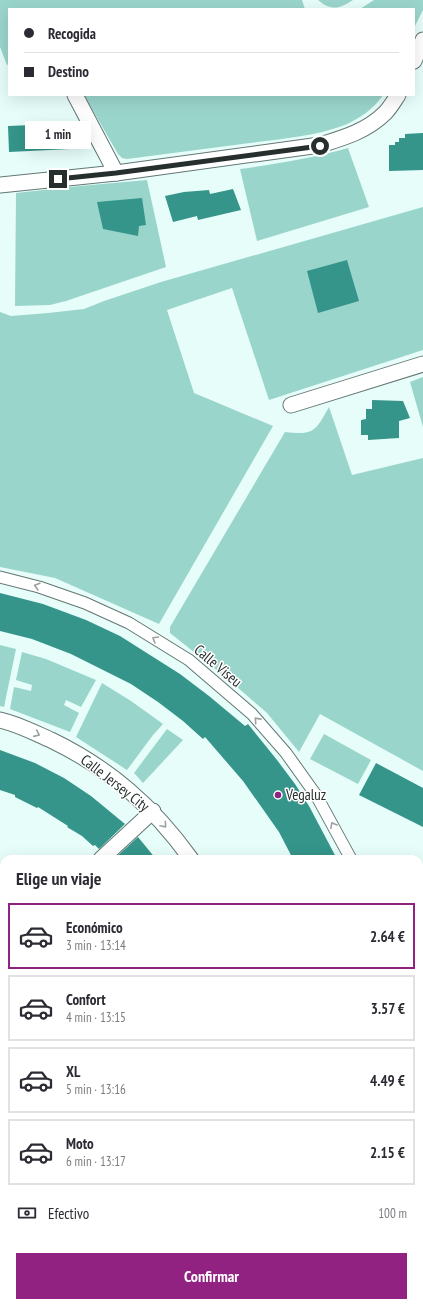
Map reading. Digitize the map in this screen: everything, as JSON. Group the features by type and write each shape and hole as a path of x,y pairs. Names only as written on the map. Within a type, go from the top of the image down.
{"street":[{"path":"415,59 423,40"},
{"path":"76,96 116,173"},
{"path":"0,186 116,173 320,146 348,137 370,126 385,113 397,96"},
{"path":"291,405 423,364"},
{"name":"Calle Viseu","path":"0,577 39,587 85,603 129,623 190,660 252,714 286,753 316,795 349,855"},
{"name":"Calle Jersey City","path":"0,720 34,732 79,754 121,784 152,811 188,855"},
{"path":"105,855 152,811"}],"green space":[{"path":"0,0 302,0 305,8 8,8 7,65 0,47"},
{"path":"318,0 353,0 335,8 327,6"},
{"path":"374,0 423,0 423,10 415,26 415,8 362,8"},
{"path":"85,96 382,96 371,109 356,120 322,132 127,159 122,158 118,154"},
{"path":"348,148 369,207 257,241 240,169 321,155"},
{"path":"147,180 166,267 66,301 50,305 15,306 16,193"},
{"path":"423,207 423,350 269,400 232,288 167,310 194,393 273,426 159,624 55,578 0,567 0,312 11,316 84,309 161,282"},
{"path":"423,377 423,427 410,382"},
{"path":"329,407 352,475 423,458 423,771 320,714 299,752 267,713 229,680 170,633 170,627 285,432 302,433 313,430 317,427"},
{"path":"0,645 16,649 4,707 0,706"},
{"path":"22,652 46,659 96,680 81,707 66,700 64,705 79,713 70,732 10,709 14,687 31,691 32,685 16,680"},
{"path":"102,683 131,701 163,724 127,770 76,737"},
{"path":"167,729 183,740 143,783 134,773"},
{"path":"324,734 371,760 358,784 310,759"}],"building":[{"path":"57,124 59,131 69,130 70,149 9,152 8,126"},
{"path":"423,133 423,170 389,171 389,145 395,145 395,142 399,142 399,138 405,138 405,134"},
{"path":"233,189 241,210 198,220 197,216 173,222 165,196 184,192 209,190 210,194"},
{"path":"142,198 146,225 139,226 138,236 103,229 97,202"},
{"path":"347,260 359,301 318,313 307,271"},
{"path":"372,400 403,401 410,418 399,421 399,438 368,440 368,435 361,435 361,420 366,419 366,409 372,409"},
{"path":"0,593 43,604 86,620 120,636 180,674 245,726 248,724 295,784 309,806 335,855 291,855 279,832 243,781 205,737 203,739 183,721 158,702 131,684 71,654 32,639 0,631"},
{"path":"0,750 35,763 64,778 91,796 125,824 99,849 95,845 93,846 82,836 67,827 68,826 38,807 37,808 15,797 15,795 0,790"},
{"path":"376,763 423,788 423,827 359,795"},
{"path":"138,837 153,855 118,855"}],"place":[{"name":"Vegaluz","path":"278,795"}],"route":[{"path":"58,179 116,173 320,146"}]}
